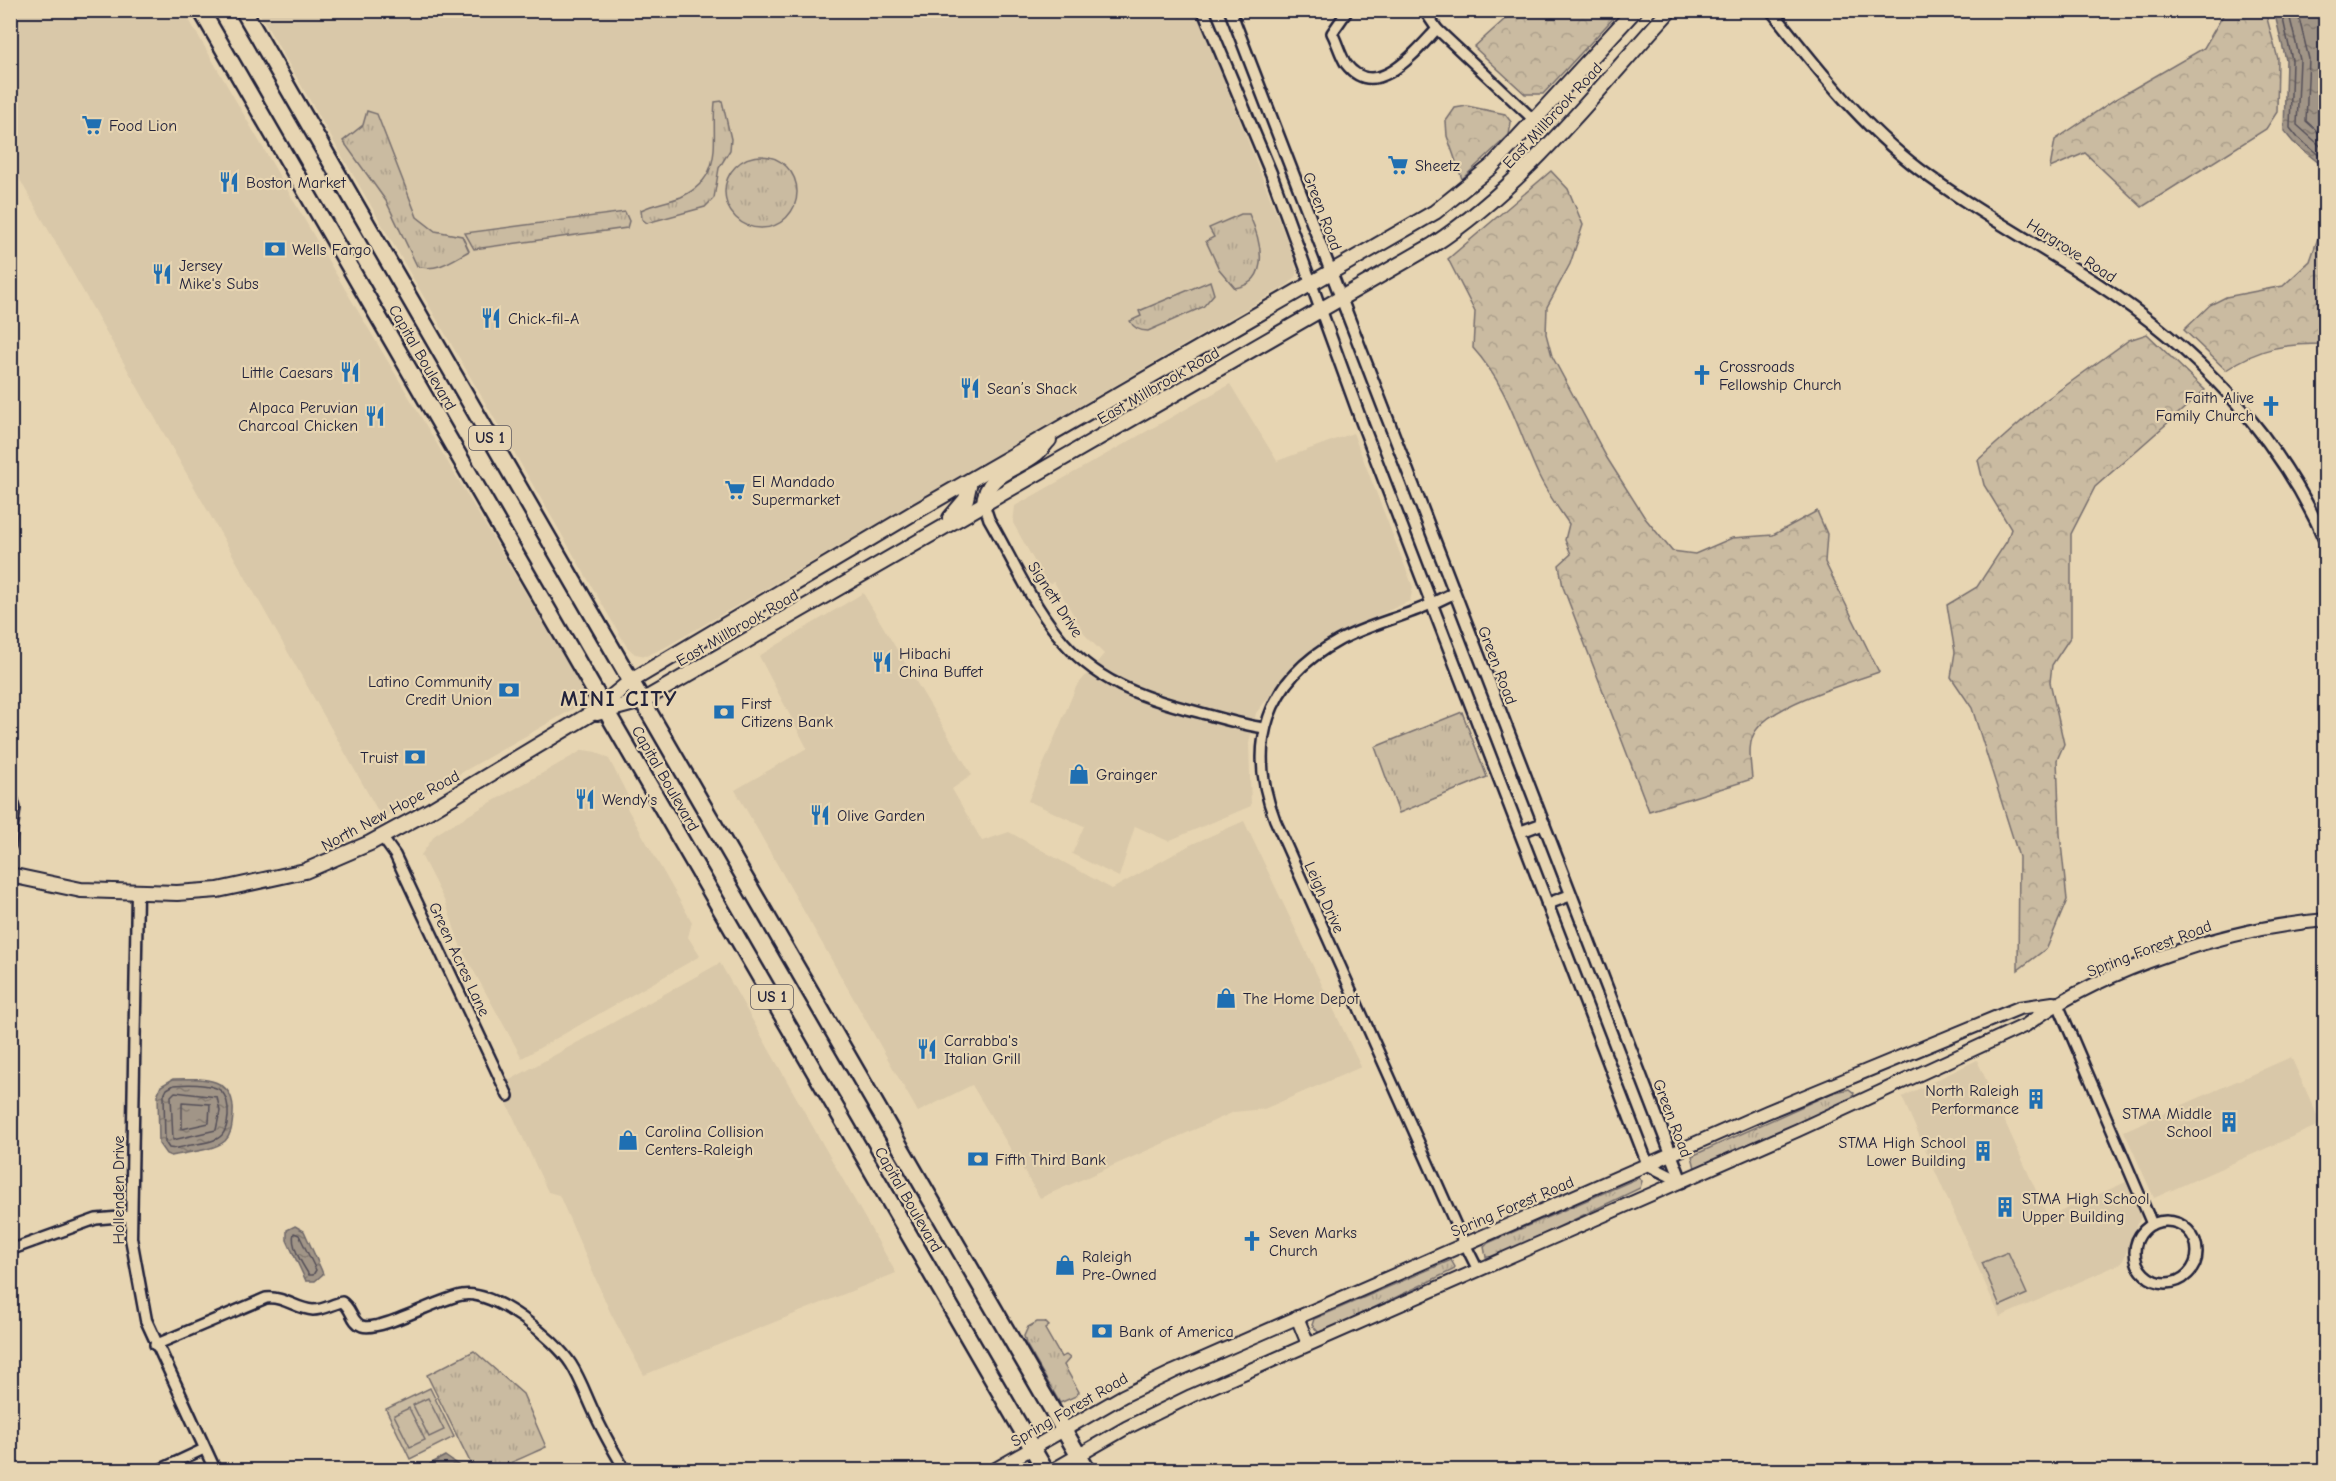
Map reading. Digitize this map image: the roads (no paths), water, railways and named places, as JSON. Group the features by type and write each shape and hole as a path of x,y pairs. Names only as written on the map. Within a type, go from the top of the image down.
{"highway":[{"name":"Capital Boulevard","path":"201,10 600,710 1045,1470"},
{"name":"Capital Boulevard","path":"243,10 1087,1470"}],"main road":[{"name":"East Millbrook Road","path":"631,681 1061,427 1398,236 1450,201 1492,166 1635,10"},
{"name":"East Millbrook Road","path":"600,710 642,701 1433,245 1492,202 1518,177 1670,10"},
{"path":"984,504 987,489 993,480 1035,455 1061,427"},
{"path":"941,529 963,505 970,481"},
{"name":"North New Hope Road","path":"10,875 81,890 137,893 195,892 265,882 324,864 382,837 600,710 631,681"},
{"name":"Spring Forest Road","path":"994,1470 1140,1388 1297,1317 1671,1154 2019,1008 2057,1002 2183,950 2233,936 2325,920"},
{"name":"Spring Forest Road","path":"1053,1470 1159,1411 1682,1182 2026,1025 2057,1002"},
{"path":"1297,1317 1308,1344"}],"street":[{"path":"1203,10 1271,173 1431,604 1648,1165"},
{"name":"Green Road","path":"1230,10 1682,1182"},
{"path":"1348,10 1332,33 1346,64 1363,77 1385,77 1404,62 1437,29"},
{"path":"1424,10 1437,29 1535,121"},
{"name":"Hargrove Road","path":"1771,10 1852,108 1918,168 1966,202 2097,283 2154,323 2203,366 2242,409 2278,456 2314,518 2325,543"},
{"path":"1271,173 1290,166"},
{"name":"Signett Drive","path":"984,504 989,519 1056,633 1080,660 1103,678 1135,694 1158,702 1265,728"},
{"path":"1431,604 1454,593"},
{"name":"Leigh Drive","path":"1431,604 1340,640 1305,663 1284,685 1273,704 1265,728 1260,768 1263,788 1275,820 1478,1270"},
{"path":"10,791 15,808 10,846"},
{"path":"1520,832 1544,823"},
{"name":"Green Acres Lane","path":"382,837 395,855 508,1096"},
{"name":"Hollenden Drive","path":"137,893 131,1238 139,1290 156,1345 214,1470"},
{"path":"1547,904 1571,895"},
{"path":"2057,1002 2152,1224"},
{"name":"Green Road","path":"1648,1165 1682,1182"},
{"path":"10,1250 96,1219 131,1216"},
{"path":"2172,1221 2190,1231 2195,1239 2197,1259 2193,1269 2177,1281 2157,1282 2140,1269 2136,1260 2138,1239 2152,1224 2172,1221"},
{"path":"156,1345 266,1298 275,1297 300,1308 313,1310 342,1302 356,1321 367,1327 394,1320 459,1295 476,1295 501,1305 530,1324 571,1364 604,1433 625,1470"},
{"path":"159,1470 204,1449"}],"water":[{"path":"2274,11 2325,11 2325,168 2293,142 2284,131 2286,60"},
{"path":"173,1079 215,1082 229,1093 233,1115 230,1132 225,1141 200,1151 171,1156 166,1154 159,1144 158,1093 161,1086"},
{"path":"295,1226 304,1231 323,1274 315,1281 306,1281 287,1240 287,1230"},
{"path":"445,1456 464,1469 431,1470 430,1464"}],"place":[{"name":"Food Lion","path":"92,125"},
{"name":"Sheetz","path":"1398,165"},
{"name":"Boston Market","path":"229,182"},
{"name":"Wells Fargo","path":"275,249"},
{"name":"Jersey Mike's Subs","path":"162,274"},
{"name":"Chick-fil-A","path":"491,318"},
{"name":"Little Caesars","path":"350,372"},
{"name":"Crossroads Fellowship Church","path":"1702,375"},
{"name":"Sean’s Shack","path":"970,388"},
{"name":"Faith Alive Family Church","path":"2271,406"},
{"name":"Alpaca Peruvian Charcoal Chicken","path":"375,416"},
{"name":"El Mandado Supermarket","path":"735,490"},
{"name":"Hibachi China Buffet","path":"882,662"},
{"name":"Latino Community Credit Union","path":"509,690"},
{"name":"First Citizens Bank","path":"724,712"},
{"name":"Truist","path":"415,757"},
{"name":"Grainger","path":"1079,774"},
{"name":"Wendy's","path":"585,799"},
{"name":"Olive Garden","path":"820,815"},
{"name":"The Home Depot","path":"1226,998"},
{"name":"Carrabba's Italian Grill","path":"927,1049"},
{"name":"North Raleigh Performance","path":"2036,1099"},
{"name":"STMA Middle School","path":"2229,1122"},
{"name":"Carolina Collision Centers-Raleigh","path":"628,1140"},
{"name":"STMA High School Lower Building","path":"1983,1151"},
{"name":"Fifth Third Bank","path":"978,1159"},
{"name":"STMA High School Upper Building","path":"2005,1207"},
{"name":"Seven Marks Church","path":"1252,1241"},
{"name":"Raleigh Pre-Owned","path":"1065,1265"},
{"name":"Bank of America","path":"1102,1331"}],"district":[{"name":"MINI CITY","path":"619,698"}]}
